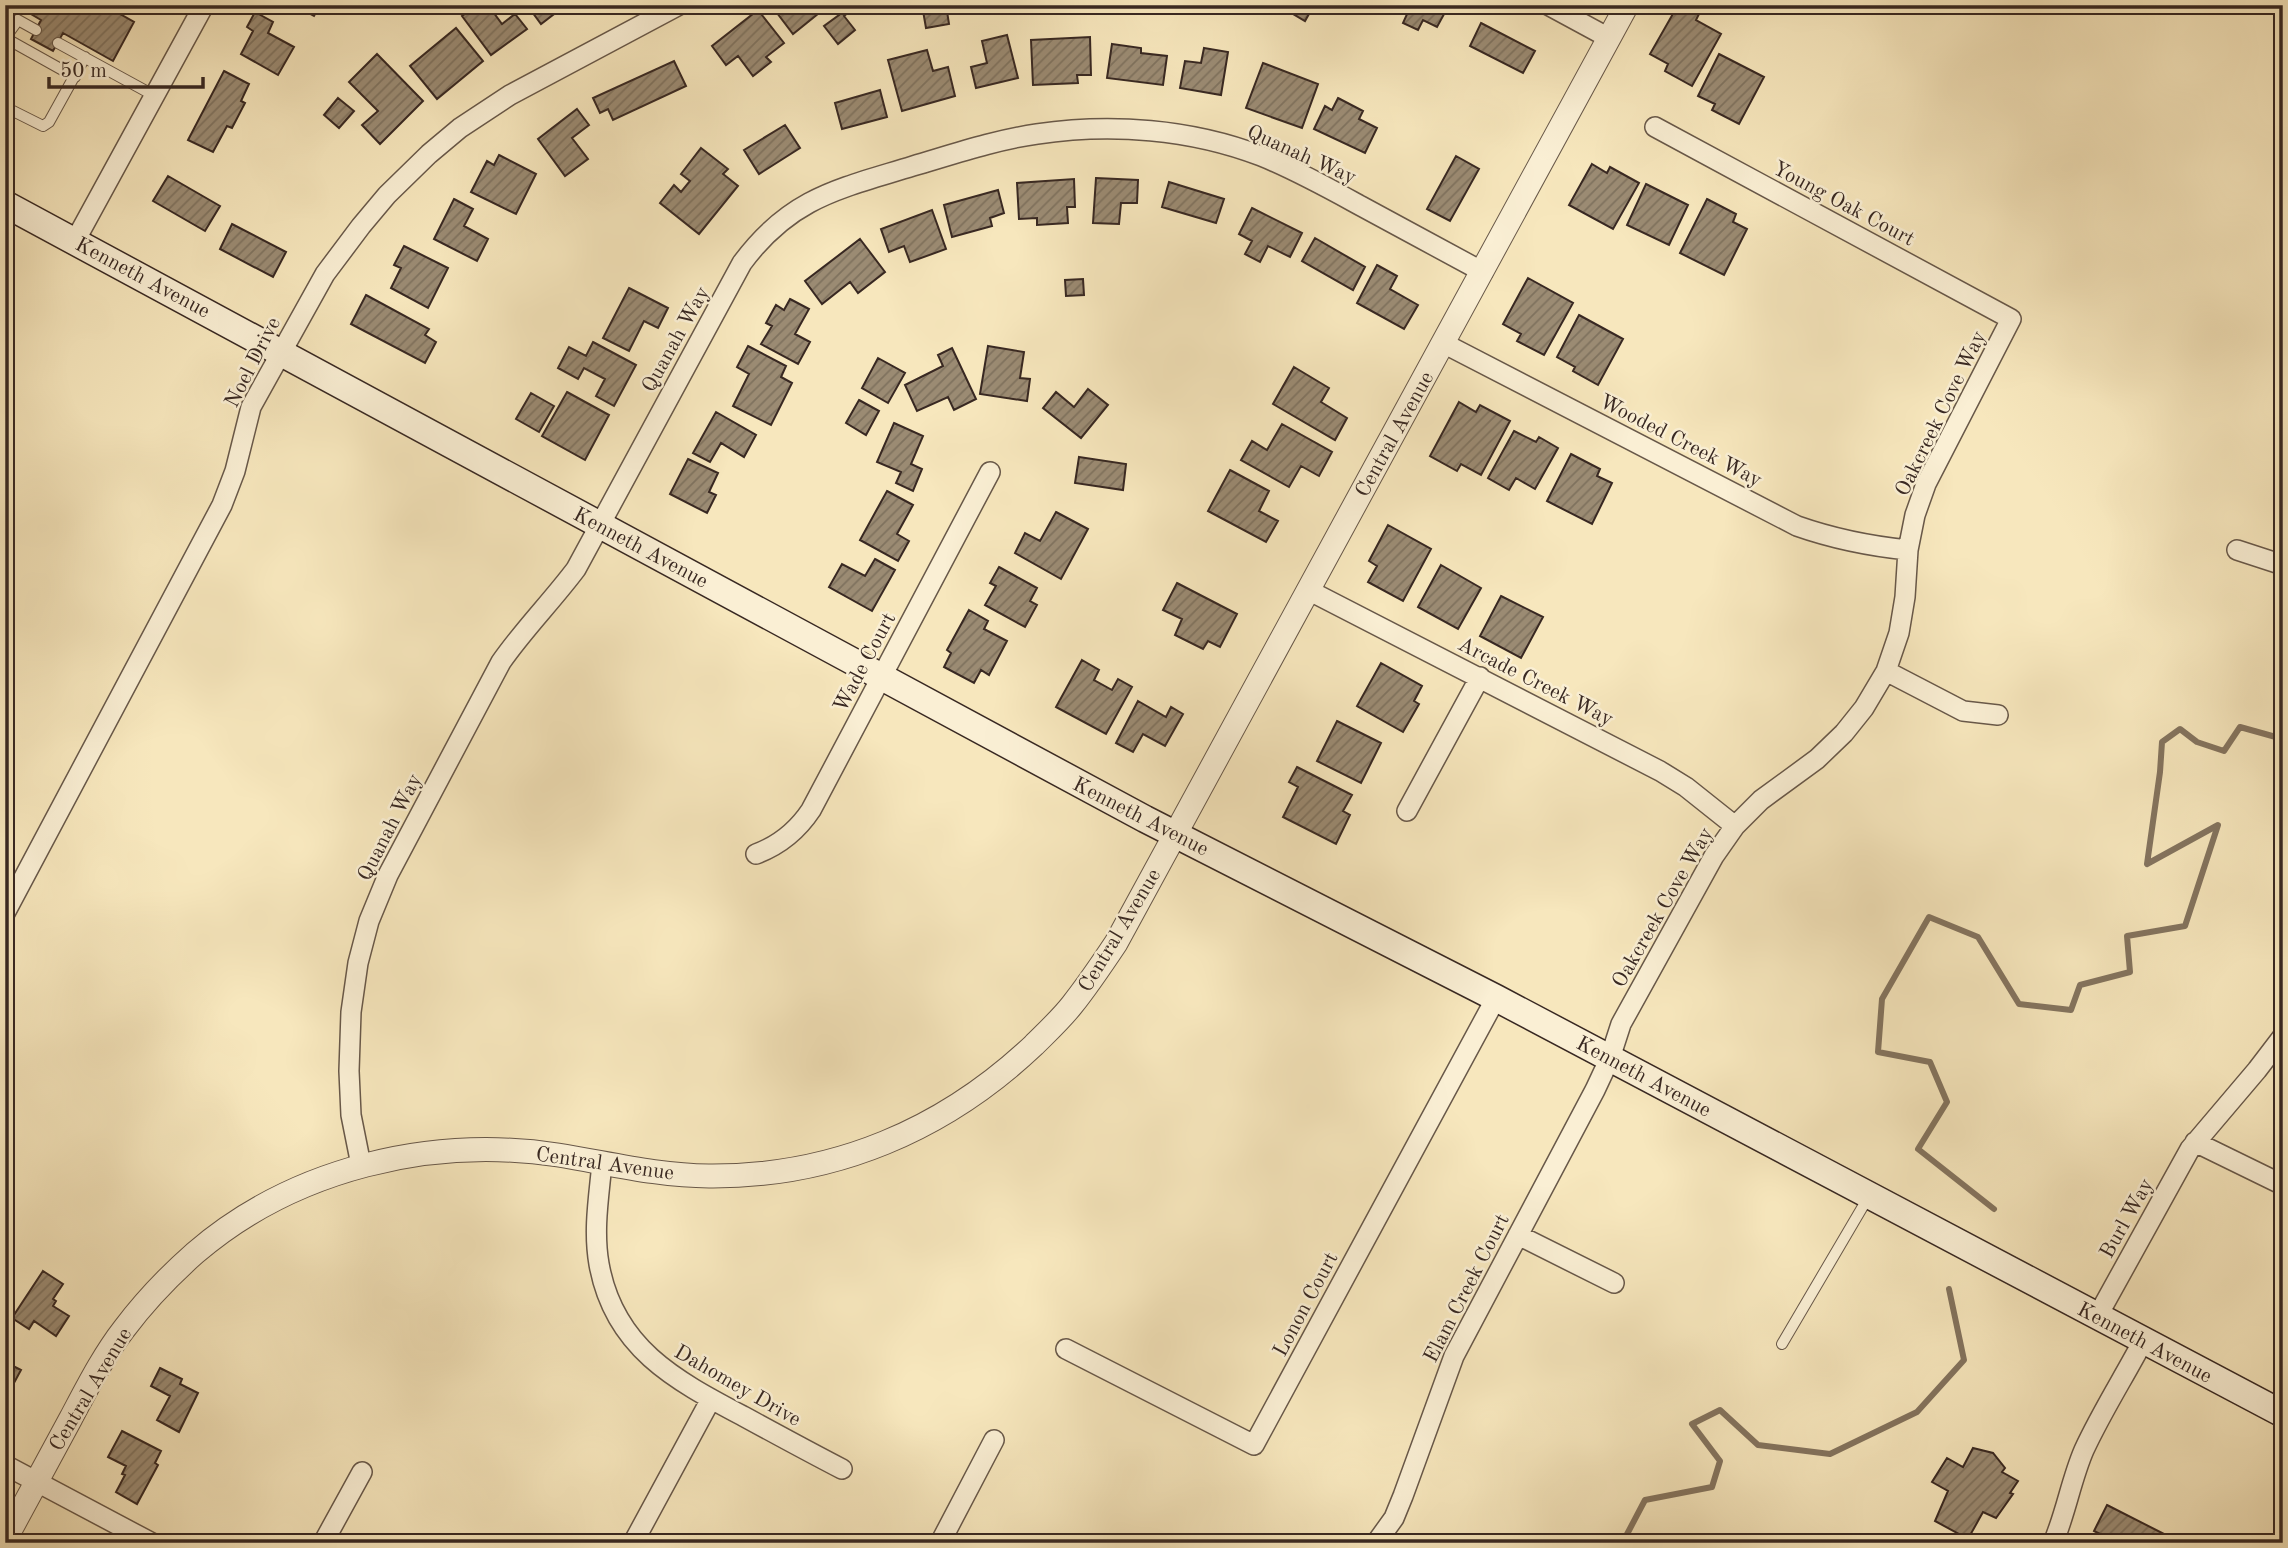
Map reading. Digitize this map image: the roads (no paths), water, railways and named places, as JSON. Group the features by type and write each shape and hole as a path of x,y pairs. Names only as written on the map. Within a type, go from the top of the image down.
{"main road":[{"name":"Kenneth Avenue","path":"5,204 1175,835 1496,998 2283,1415"}],"street":[{"path":"75,241 204,5"},
{"name":"Noel Drive","path":"5,913 222,505 235,471 251,407 326,274 361,226 387,195 460,128 510,94 679,5"},
{"path":"1548,5 1609,38"},
{"name":"Central Avenue","path":"5,1540 97,1368 123,1329 163,1283 198,1251 236,1223 276,1199 361,1165 432,1152 480,1149 545,1153 660,1173 707,1176 800,1169 890,1142 932,1122 972,1097 1008,1069 1070,1008 1116,943 1627,5"},
{"name":"Young Oak Court","path":"1655,127 2011,319"},
{"name":"Quanah Way","path":"361,1165 351,1115 348,1071 351,1012 358,963 369,921 388,875 501,662 576,569 743,264 775,226 802,206 832,191 988,144 1044,133 1110,128 1171,132 1260,156 1302,174 1483,272"},
{"name":"Oakcreek Cove Way","path":"1609,1058 1621,1024 1714,856 1735,826 1760,800 1817,759 1844,733 1864,708 1886,671 1899,634 1908,550 1915,515 1926,484 2011,319"},
{"name":"Wooded Creek Way","path":"1443,343 1797,526 1842,540 1908,550"},
{"name":"Wade Court","path":"756,854 782,841 803,821 990,472"},
{"path":"2237,551 2283,565"},
{"name":"Arcade Creek Way","path":"1308,590 1660,771 1686,787 1735,826"},
{"path":"1886,671 1963,711 1998,715"},
{"path":"1407,810 1480,677"},
{"name":"Lonon Court","path":"1066,1349 1254,1445 1496,998"},
{"name":"Burl Way","path":"2097,1317 2195,1142 2283,1036"},
{"name":"Elam Creek Court","path":"1376,1543 1394,1518 1454,1356 1595,1090 1609,1058"},
{"path":"2195,1142 2283,1185"},
{"name":"Dahomey Drive","path":"602,1163 596,1234 600,1265 609,1296 623,1324 648,1356 678,1381 842,1469"},
{"path":"1518,1235 1614,1283"},
{"path":"2053,1543 2084,1449 2143,1341"},
{"path":"633,1543 710,1399"},
{"path":"940,1543 994,1440"},
{"path":"5,1465 152,1543"},
{"path":"323,1543 362,1472"}],"lane":[{"path":"36,30 18,20 6,39 75,77"},
{"path":"58,43 155,96"},
{"path":"5,107 43,126 53,116 85,57"},
{"path":"1782,1344 1869,1196"}],"waterway":[{"path":"1994,1209 1918,1149 1947,1102 1930,1062 1878,1052 1882,999 1929,917 1978,937 2019,1004 2071,1010 2080,985 2130,972 2127,936 2185,926 2218,825 2147,864 2162,742 2180,729 2197,742 2224,751 2240,727 2283,739"},
{"path":"1614,1543 1625,1538 1645,1500 1712,1487 1720,1461 1692,1424 1720,1410 1758,1445 1830,1454 1917,1412 1964,1360 1949,1289"}]}
